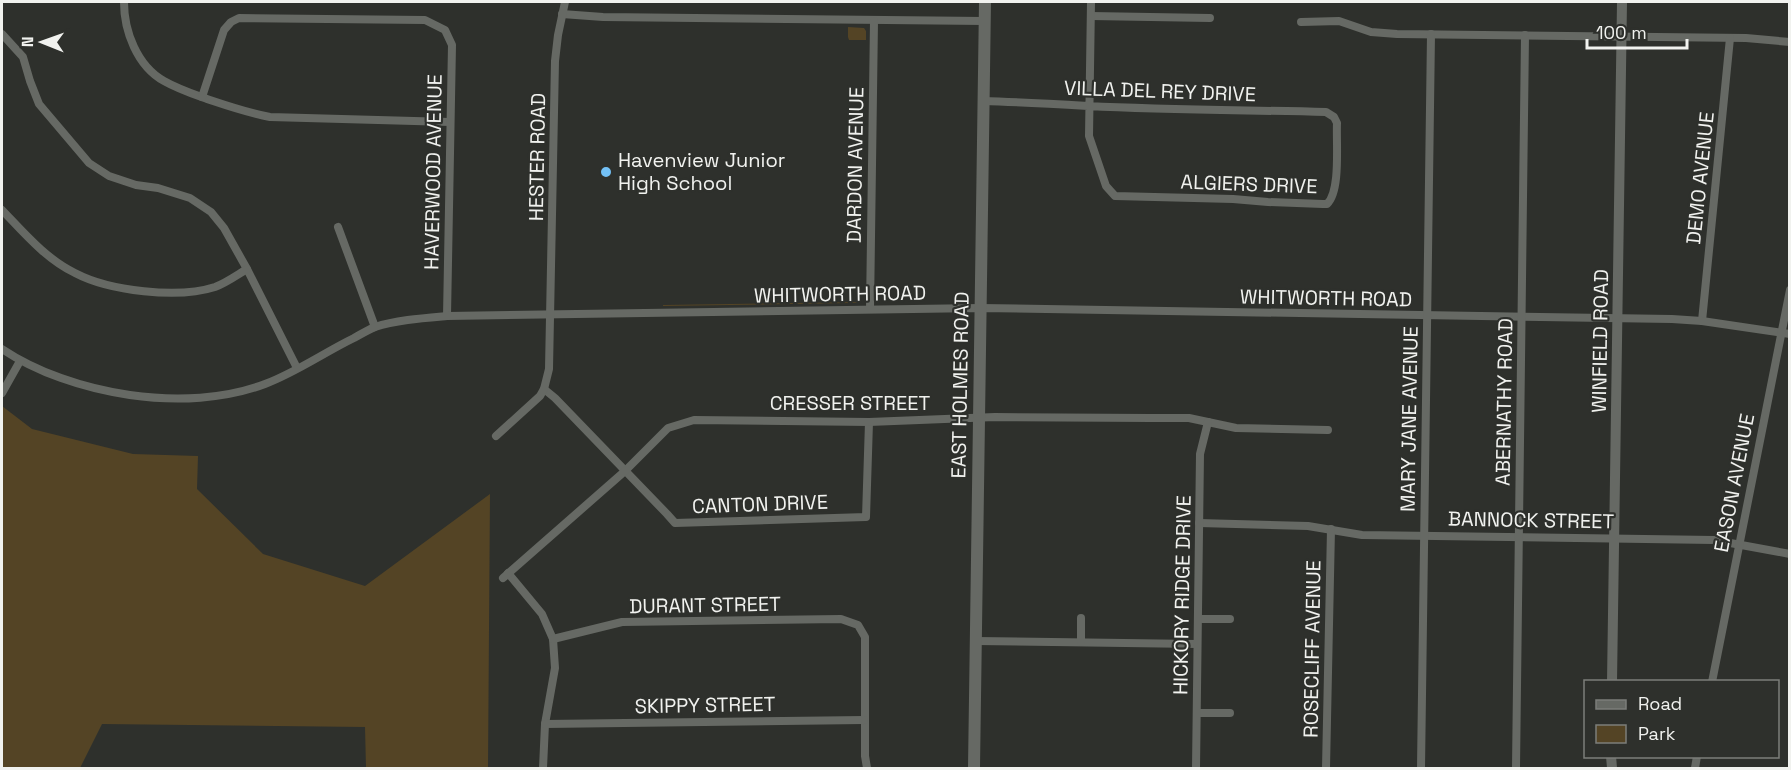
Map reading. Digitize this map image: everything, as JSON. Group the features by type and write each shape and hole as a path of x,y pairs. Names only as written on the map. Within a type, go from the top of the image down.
{"main road":[{"name":"EAST HOLMES ROAD","path":"974,768 985,2"}],"street":[{"path":"124,2 125,18 132,44 146,66 160,79 184,91 249,113 270,117 450,122"},
{"name":"HESTER ROAD","path":"544,389 549,369 555,68 558,35 565,2"},
{"path":"1088,106 1090,2"},
{"name":"WINFIELD ROAD","path":"1612,680 1622,2"},
{"path":"562,14 874,21 984,21"},
{"path":"1091,16 1210,18"},
{"name":"HAVERWOOD AVENUE","path":"201,97 224,30 231,22 239,18 425,20 445,30 452,45 447,316"},
{"name":"DARDON AVENUE","path":"870,309 874,21"},
{"path":"1301,22 1344,22 1371,32 1730,38 1790,42"},
{"path":"2,34 23,57 39,104 89,163 109,176 190,198 211,212 224,228 247,269 297,368"},
{"name":"MARY JANE AVENUE","path":"1421,768 1431,34"},
{"name":"ABERNATHY ROAD","path":"1516,768 1525,35"},
{"name":"DEMO AVENUE","path":"1702,321 1730,38"},
{"name":"VILLA DEL REY DRIVE","path":"983,101 1088,106 1326,111 1334,117"},
{"name":"ALGIERS DRIVE","path":"1088,106 1090,143 1106,186 1115,196 1327,204 1332,199 1336,185 1337,123 1334,117"},
{"path":"2,210 49,256 75,274 106,285 164,293 195,291 217,286 247,269"},
{"path":"338,226 375,327"},
{"name":"EASON AVENUE","path":"1712,680 1738,544 1785,333 1790,290"},
{"name":"WHITWORTH ROAD","path":"2,349 20,361 71,382 114,393 162,399 213,396 245,391 267,384 375,327 447,316 980,308 1702,321 1785,333"},
{"path":"2,393 20,361"},
{"path":"496,436 533,403 544,389"},
{"name":"CANTON DRIVE","path":"544,389 675,523 866,517 869,422"},
{"name":"CRESSER STREET","path":"553,639 542,614 506,576 626,471 668,428 694,420 869,422 979,418 1189,418 1243,428 1328,430"},
{"name":"HICKORY RIDGE DRIVE","path":"1196,768 1200,454 1208,422"},
{"name":"BANNOCK STREET","path":"1199,523 1308,526 1362,535 1714,540 1790,555"},
{"name":"ROSECLIFF AVENUE","path":"1326,768 1331,530"},
{"path":"1081,642 1082,618"},
{"name":"DURANT STREET","path":"553,639 622,622 841,619 858,625 865,637 864,720"},
{"path":"1198,620 1230,619"},
{"path":"543,768 545,724 555,668 553,639"},
{"path":"976,641 1197,644"},
{"path":"1197,713 1230,713"},
{"path":"864,720 867,768"},
{"name":"SKIPPY STREET","path":"545,724 864,720"}],"green space":[{"path":"848,27 864,28 866,40 849,40"},
{"path":"860,302 853,303 663,306 663,305"},
{"path":"2,406 32,429 133,454 198,456 197,489 263,554 365,586 490,494 488,768 366,768 365,727 102,724 80,768 2,768"}],"place":[{"name":"Havenview Junior High School","path":"606,172"}]}
